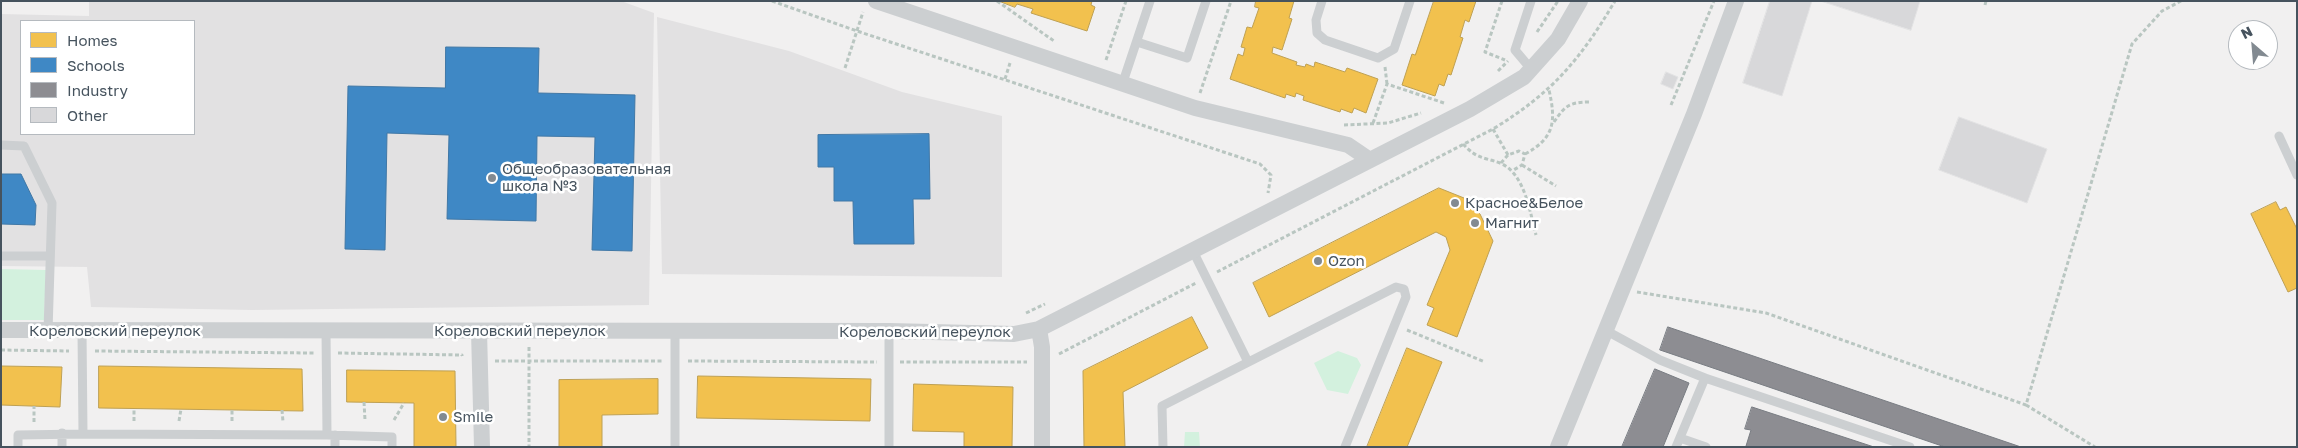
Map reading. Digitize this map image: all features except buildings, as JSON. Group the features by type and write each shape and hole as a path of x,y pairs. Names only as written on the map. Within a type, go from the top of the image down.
{"street":[{"name":"Кореловский переулок","path":"1,330 889,331 1014,334 1039,329 1470,109 1524,77 1558,39 1580,1"},
{"path":"1558,447 1694,114 1736,1"},
{"path":"871,4 1122,85 1198,100 1348,145 1370,160"},
{"path":"1039,329 1042,347 1042,447"},
{"path":"479,331 482,447"}],"lane":[{"path":"1122,85 1150,1"},
{"path":"1137,42 1187,58 1206,1"},
{"path":"1322,1 1316,20 1317,33 1325,40 1378,58 1394,49 1410,1"},
{"path":"1530,69 1515,50 1531,1"},
{"path":"2279,136 2297,175"},
{"path":"1,145 24,146 52,202 48,331"},
{"path":"1193,250 1248,362"},
{"path":"1,256 50,256"},
{"path":"1163,447 1162,406 1396,287 1404,289 1406,297 1345,447"},
{"path":"1605,330 1660,360 1705,378 1910,447"},
{"path":"82,331 83,434"},
{"path":"326,331 331,435 334,447"},
{"path":"675,331 675,447"},
{"path":"889,331 889,447"},
{"path":"1705,378 1678,442 1706,447"},
{"path":"18,447 18,435 62,433 392,437 392,447"},
{"path":"62,433 62,447"}],"path":[{"path":"772,1 857,31 1260,164 1271,175 1268,193 1260,197"},
{"path":"997,1 1054,42"},
{"path":"1100,77 1126,1"},
{"path":"1198,100 1231,1"},
{"path":"1502,1 1485,52 1508,62"},
{"path":"1536,33 1558,1"},
{"path":"1053,359 1057,355 1206,277 1493,129 1525,110 1574,63 1616,1"},
{"path":"1671,105 1714,1"},
{"path":"2026,406 2132,44 2162,11 2181,1"},
{"path":"845,68 857,31 871,4"},
{"path":"1494,74 1517,53"},
{"path":"1005,79 1012,57"},
{"path":"1373,124 1387,84 1446,104 1440,107"},
{"path":"1548,90 1553,123"},
{"path":"1198,100 1208,96"},
{"path":"1512,171 1522,165 1525,154 1537,147 1548,136 1553,123 1563,109 1574,102 1590,102"},
{"path":"1336,125 1388,122 1425,112"},
{"path":"1493,129 1508,155"},
{"path":"1463,144 1473,154 1501,164 1512,171 1526,198 1536,235"},
{"path":"1501,164 1508,155 1518,151 1525,154"},
{"path":"1522,165 1556,186"},
{"path":"1622,290 1766,313 2026,406 2095,447"},
{"path":"1022,314 1046,304"},
{"path":"1395,325 1485,362"},
{"path":"1,350 77,351"},
{"path":"93,351 321,353"},
{"path":"329,353 462,354 462,364"},
{"path":"364,402 365,420"},
{"path":"394,420 404,403"},
{"path":"34,406 34,423"},
{"path":"134,408 134,422"},
{"path":"178,422 180,409"},
{"path":"232,410 232,422"},
{"path":"282,410 283,422"}],"shaded area":[{"path":"89,1 621,1 654,13 649,305 252,310 91,307 87,267 1,266 1,14 89,16"},
{"path":"657,17 789,51 902,92 1002,116 1002,277 662,274"}],"green space":[{"path":"1,269 46,270 44,320 1,320"},
{"path":"1338,351 1357,358 1361,365 1348,394 1327,390 1314,363"},
{"path":"1185,432 1199,432 1200,447 1184,447"}],"place":[{"name":"Общеобразовательная школа №3","path":"492,178"},
{"name":"Красное&Белое","path":"1455,203"},
{"name":"Магнит","path":"1475,223"},
{"name":"Ozon","path":"1318,261"},
{"name":"Smile","path":"443,417"}]}
